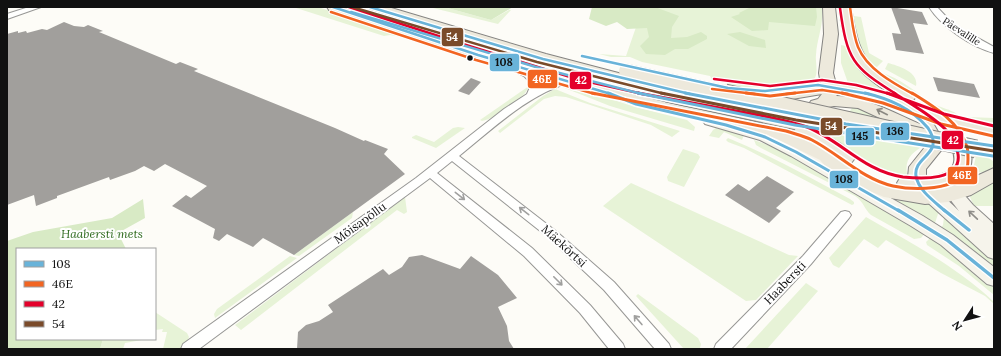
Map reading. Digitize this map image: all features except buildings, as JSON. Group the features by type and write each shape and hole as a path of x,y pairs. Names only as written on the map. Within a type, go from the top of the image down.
{"main road":[{"path":"332,7 503,62 604,91 658,105 754,126 783,135 805,137 865,170 894,181 926,190"},
{"path":"352,7 536,62 625,78"},
{"path":"375,7 548,59 707,98 746,101 828,88 874,108 912,127 930,132 994,140"},
{"path":"397,7 540,50 625,78 774,117 884,136 994,151"},
{"path":"829,7 831,34 826,64 830,94 829,97 802,114 797,125 827,164 947,240 994,278"},
{"path":"845,7 852,47 861,62 882,81 942,119 962,146 964,162 954,186"},
{"path":"805,137 816,128 820,121 842,110 845,95 834,57 829,48"},
{"path":"604,91 636,104 726,125 758,135 846,172 863,182 884,190 902,194 954,186 994,174"},
{"path":"817,104 834,101 845,95 863,91 942,119 994,132"},
{"path":"898,103 921,120 930,132 934,142 934,148 916,169 917,178 926,190 994,252"},
{"path":"954,186 967,209 994,234"}],"street":[{"path":"23,12 30,7"},
{"path":"7,17 37,7"},
{"name":"Päevalille","path":"933,7 938,14 955,28 994,50"},
{"path":"503,62 531,78 535,87 531,95"},
{"name":"Mõisapõllu","path":"188,349 452,156 531,95 549,85 568,80"},
{"name":"Mäekõrtsi","path":"452,156 554,235 609,286 664,349"},
{"path":"429,172 528,252 586,309 618,349"},
{"name":"Haabersti","path":"722,349 807,260 845,215"}],"green space":[{"path":"293,7 318,7 382,28 402,37 390,35 384,36"},
{"path":"429,7 444,7 491,20 511,10 498,24"},
{"path":"444,7 513,7 491,20"},
{"path":"592,7 655,7 679,16 672,27 671,38 687,37 701,32 707,36 707,39 688,49 675,49 665,55 646,54 640,46 649,37 647,28 627,29 617,22 606,26 589,19"},
{"path":"643,7 822,7 822,20 816,55 817,71 815,77 809,81 791,85 742,87 712,80 710,76 642,62 630,57 611,57 599,54 626,56"},
{"path":"751,7 816,7 817,17 815,26 769,22 768,30 752,31 731,17 740,14 739,13"},
{"path":"854,16 861,17 869,53 883,61 877,67 867,60 859,45 854,29"},
{"path":"740,32 765,40 766,48 749,46 727,34"},
{"path":"841,45 846,46 853,61 864,73 890,92 848,83 841,63"},
{"path":"888,63 911,73 916,81 916,86 885,69"},
{"path":"879,72 887,74 901,82 936,105 954,112 960,117 961,120 949,116 902,88"},
{"path":"557,85 572,86 635,107 687,120 695,127 694,131 610,106"},
{"path":"529,86 522,97 502,112 488,119 482,121 480,120"},
{"path":"555,89 590,103 680,131 672,137 651,125 566,97 555,96 544,99 500,133 498,131 543,96"},
{"path":"854,105 870,109 925,145 912,154 909,158 907,162 908,178 886,173 866,164 820,133 827,122 850,111"},
{"path":"967,117 994,118 994,127 968,122"},
{"path":"453,128 465,128 436,148 412,138 416,135 434,142"},
{"path":"716,128 744,135 742,140 724,132 719,138 709,136"},
{"path":"728,138 790,167 850,199 854,202 854,204 852,205 744,148 728,142 726,140"},
{"path":"754,140 789,155 863,199 925,233 921,238 914,239 871,215 855,196 761,148 756,145"},
{"path":"683,149 698,154 700,157 684,187 668,181 667,177"},
{"path":"983,153 994,162 994,168 980,173 973,169 976,156"},
{"path":"994,180 994,206 974,206 970,197 973,193"},
{"path":"631,183 789,255 798,256 756,300 746,301 603,206"},
{"path":"885,196 929,201 940,212 935,223 933,224"},
{"path":"405,197 407,212 404,214 397,210 241,330 235,325"},
{"name":"Haabersti mets","path":"143,199 145,218 118,233 126,248 16,248 16,340 103,340 100,349 7,349 7,241 33,232 112,218"},
{"path":"353,212 352,218 299,256 294,255"},
{"path":"866,217 949,266 979,289 994,302 994,304 985,296 941,273 886,240 878,248 864,239 839,268 833,265 829,258"},
{"path":"944,217 994,259 994,267 940,229 943,225"},
{"path":"931,237 994,288 994,295 959,266 927,245 926,242"},
{"path":"290,256 297,258 215,318 214,314 217,309"},
{"path":"806,283 818,291 767,349 745,349"},
{"path":"638,294 698,338 701,344 700,348 684,349 636,296"},
{"path":"156,313 187,333 189,337 187,342 181,349 163,349 167,332 162,332 163,329 156,330"},
{"path":"103,340 142,340 125,343 123,349 100,349"}],"transit line":[{"name":"108","path":"333,7 478,55 603,91 636,104 726,125 765,137 796,152 917,221 947,240 994,278"},
{"name":"42","path":"349,7 466,45 598,85 787,121 807,127 827,137 866,164 889,174 901,177 926,178 943,175 952,171 957,167 959,161 957,147 948,133 935,120 868,76 857,65 849,52 843,30 840,8"},
{"name":"54","path":"352,7 537,62 649,91 796,120 895,137 994,151"},
{"name":"136","path":"370,7 543,59 650,86 797,115 895,132 994,146"},
{"name":"46E","path":"331,12 476,60 602,96 786,131 800,135 811,139 862,173 882,183 903,188 928,188 953,183 962,177 967,168 968,151 958,129 947,117 934,107 877,71 865,59 856,41 850,7"},
{"name":"145","path":"351,12 536,67 648,96 795,125 894,142 993,156"},
{"name":"108","path":"582,56 728,88 765,91 822,85 865,93 895,102 913,113 921,120 930,132 933,140 929,153 919,163 916,169 916,177 919,184 939,206 969,230"},
{"name":"42","path":"714,79 770,86 822,80 856,85 887,93 944,114 994,126"},
{"name":"46E","path":"712,89 770,96 822,90 854,95 883,103 941,124 993,136"}]}
